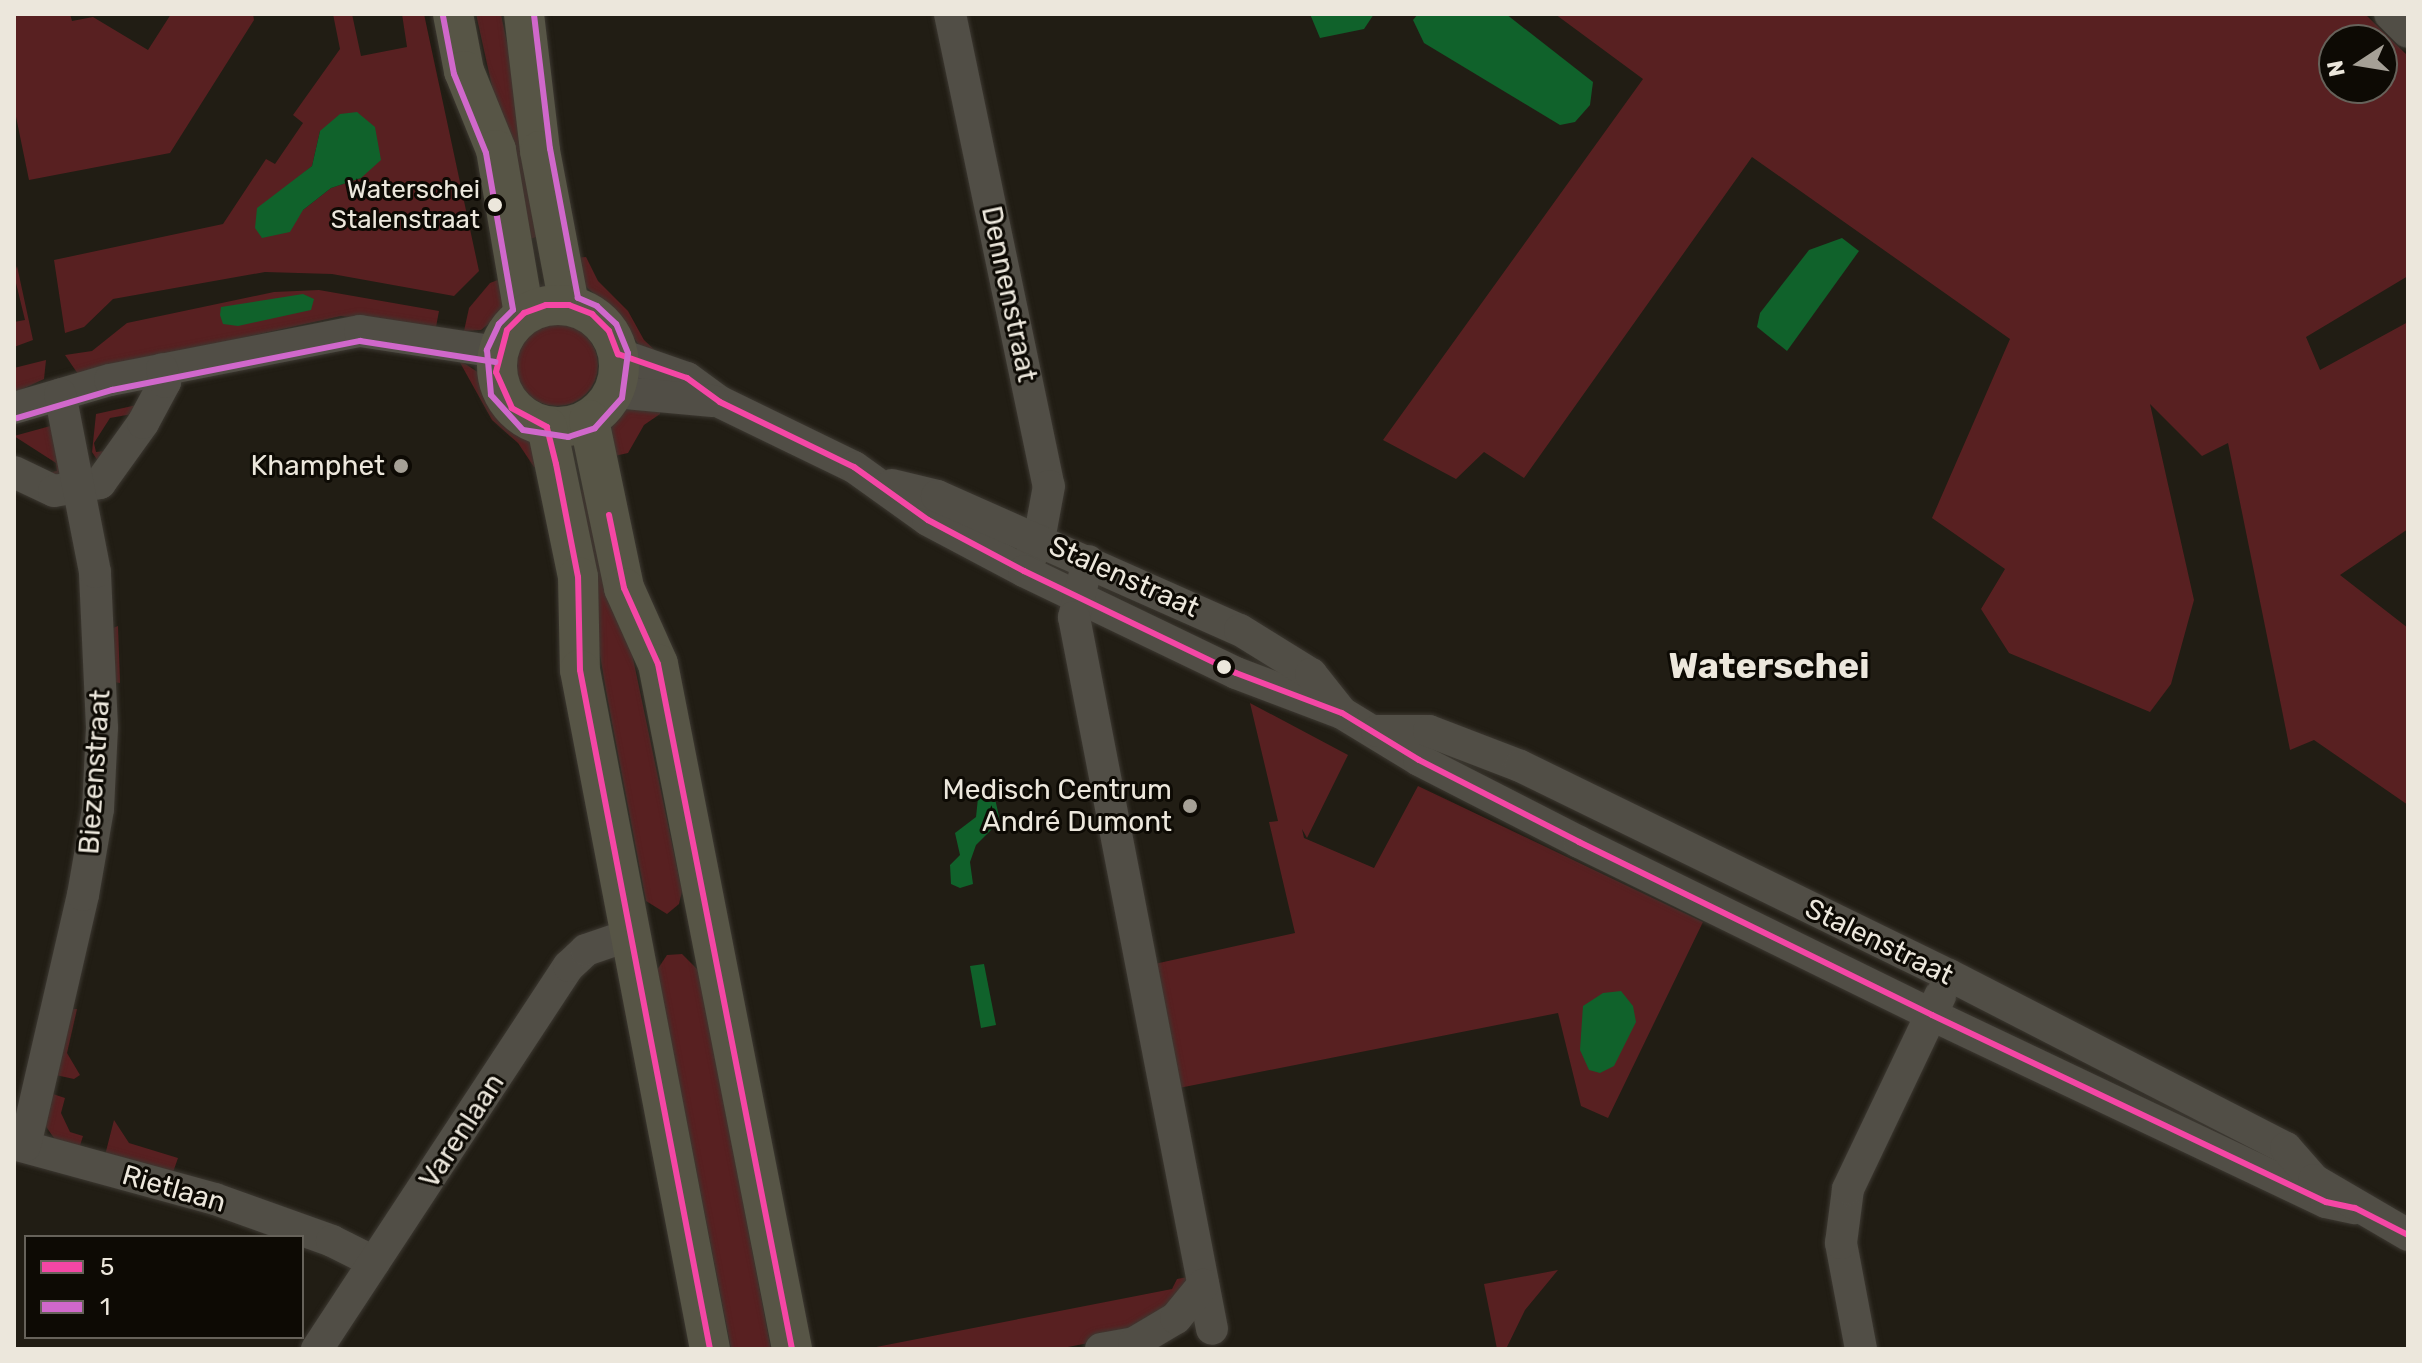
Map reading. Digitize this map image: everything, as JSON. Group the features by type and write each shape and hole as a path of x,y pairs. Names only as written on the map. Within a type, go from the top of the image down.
{"main road":[{"path":"453,14 464,71 496,150 524,313"},
{"path":"524,14 540,151 569,305"},
{"path":"601,406 547,427 512,408 499,382 497,352 507,330 524,313 546,305 569,305 592,314 609,331 618,354 601,406 624,588 658,664 792,1349"},
{"path":"547,427 578,577 580,670 627,936 710,1349"}],"street":[{"name":"Dennenstraat","path":"950,14 1049,486 1039,540 1024,571"},
{"path":"2390,14 2408,32"},
{"path":"14,408 162,369 360,331 497,352"},
{"name":"Stalenstraat","path":"618,354 687,378 720,402 882,483 928,520 1024,571 1236,673 1342,713 1377,731 1397,748 1552,828 1932,1015 2326,1202 2355,1208"},
{"path":"14,472 54,491 100,483 143,423 165,382 162,369"},
{"name":"Biezenstraat","path":"20,1145 98,809 99,619 79,487 60,394"},
{"name":"Stalenstraat","path":"601,406 720,402"},
{"name":"Stalenstraat","path":"882,483 937,496 1240,630 1311,674 1342,713"},
{"path":"1088,561 1076,596 1074,617 1212,1329"},
{"name":"Stalenstraat","path":"1377,731 1429,731 1520,766 1949,975 2286,1148 2314,1180 2355,1208 2408,1235"},
{"name":"Varenlaan","path":"317,1349 569,966 586,950 627,936"},
{"path":"1861,1349 1841,1243 1848,1189 1949,975"},
{"path":"2070,1079 2086,1043"},
{"name":"Rietlaan","path":"20,1145 215,1199 332,1241 374,1262"},
{"path":"1101,1349 1134,1343 1176,1318 1203,1285"}],"shaded area":[{"path":"14,14 70,14 72,21 93,17 148,50 171,14 253,14 254,20 170,153 29,180 14,107"},
{"path":"333,14 352,14 361,56 407,47 402,14 424,14 479,271 454,296 332,274 265,272 113,299 84,327 65,333 54,260 223,224 266,159 275,164 303,123 293,115 340,49","holes":["320,131 361,178 331,188 303,210 287,187 312,166"]},
{"path":"476,14 501,14 547,234 526,240"},
{"path":"1310,14 1374,14 1364,29 1320,38"},
{"path":"1418,14 1506,14 1593,82 1590,105 1575,122 1560,125 1424,43 1413,20"},
{"path":"1555,14 2365,14 2375,24 2318,24 2318,104 2398,104 2398,46 2408,56 2408,276 2306,337 2320,370 2408,322 2408,529 2340,575 2408,628 2408,805 2314,740 2290,750 2228,443 2202,456 2150,404 2194,600 2171,684 2150,712 2009,653 1981,609 2005,569 1932,518 2010,339 1752,157 1524,478 1484,452 1456,479 1383,440 1643,79"},
{"path":"357,112 375,127 381,160 361,178 331,188 303,210 290,232 262,238 255,228 257,208 312,166 320,131 340,114"},
{"path":"1842,238 1859,251 1787,351 1757,327 1760,313 1809,250"},
{"path":"586,257 598,281 628,311 644,340 660,355 643,351 617,313 585,286 574,258"},
{"path":"17,266 33,340 14,347 14,322 25,320 14,275"},
{"path":"503,278 511,306 481,330 464,331 469,308 490,283"},
{"path":"319,290 439,311 436,327 341,316 78,374 65,355 92,351 127,323 274,292"},
{"path":"303,294 314,299 311,310 238,326 223,324 220,315 221,307"},
{"path":"557,324 573,327 586,336 595,349 598,365 595,381 586,394 573,403 557,406 541,403 528,394 519,381 516,365 519,349 528,336 541,327"},
{"path":"458,359 482,375 547,467 534,467 518,443 492,420"},
{"path":"46,360 44,379 14,393 14,368"},
{"path":"146,403 138,413 110,418 94,443 96,452 114,450 102,467 92,452 96,414"},
{"path":"660,405 660,414 644,425 628,453 610,457 607,435 614,420 626,410"},
{"path":"54,425 64,475 40,475 57,471 56,463 14,436"},
{"path":"597,487 682,891 679,904 667,914 646,901 606,691 573,492"},
{"path":"118,626 120,683 114,682 113,628"},
{"path":"1250,703 1348,755 1307,838 1302,829 1304,838 1374,868 1418,786 1703,922 1608,1118 1581,1106 1558,1013 1174,1089 1150,965 1295,933 1269,822 1278,821"},
{"path":"994,794 1000,821 976,845 970,862 973,884 960,888 951,884 950,865 960,855 955,833 976,817 978,798"},
{"path":"682,954 699,971 771,1349 731,1349 657,970 667,955"},
{"path":"984,964 996,1025 981,1028 970,966"},
{"path":"1621,991 1633,1006 1636,1022 1614,1066 1600,1073 1589,1070 1580,1050 1583,1006 1603,993"},
{"path":"71,1009 77,1009 67,1053 80,1075 74,1079 51,1074"},
{"path":"47,1092 65,1098 61,1113 70,1132 83,1136 78,1152 61,1148 40,1118"},
{"path":"114,1120 129,1143 178,1158 171,1178 104,1159"},
{"path":"1558,1270 1525,1310 1506,1349 1497,1349 1484,1284"},
{"path":"1194,1276 1181,1306 1121,1337 1057,1349 866,1349 1172,1289 1177,1279"}],"transit line":[{"name":"1","path":"443,16 454,74 486,153 513,310 499,324 487,350 491,395 523,430 568,437 595,428 622,398 628,353 616,324 597,306 578,298 550,149 534,14"},
{"name":"5","path":"710,1349 580,670 578,577 556,464 547,427 512,408 496,372 507,330 524,313 546,305 569,305 592,314 609,331 618,354 687,378 720,402 854,467 928,520 1024,571 1236,673 1342,713 1419,760 1579,842 1932,1015 2326,1202 2355,1208 2408,1235"},
{"name":"1","path":"17,418 112,390 360,341 495,362"},
{"name":"5","path":"609,515 624,588 658,664 792,1349"}],"place":[{"name":"Waterschei Stalenstraat","path":"495,205"},
{"name":"Khamphet","path":"401,466"},
{"name":"Medisch Centrum André Dumont","path":"1190,806"}],"district":[{"name":"Waterschei","path":"1769,666"}]}
